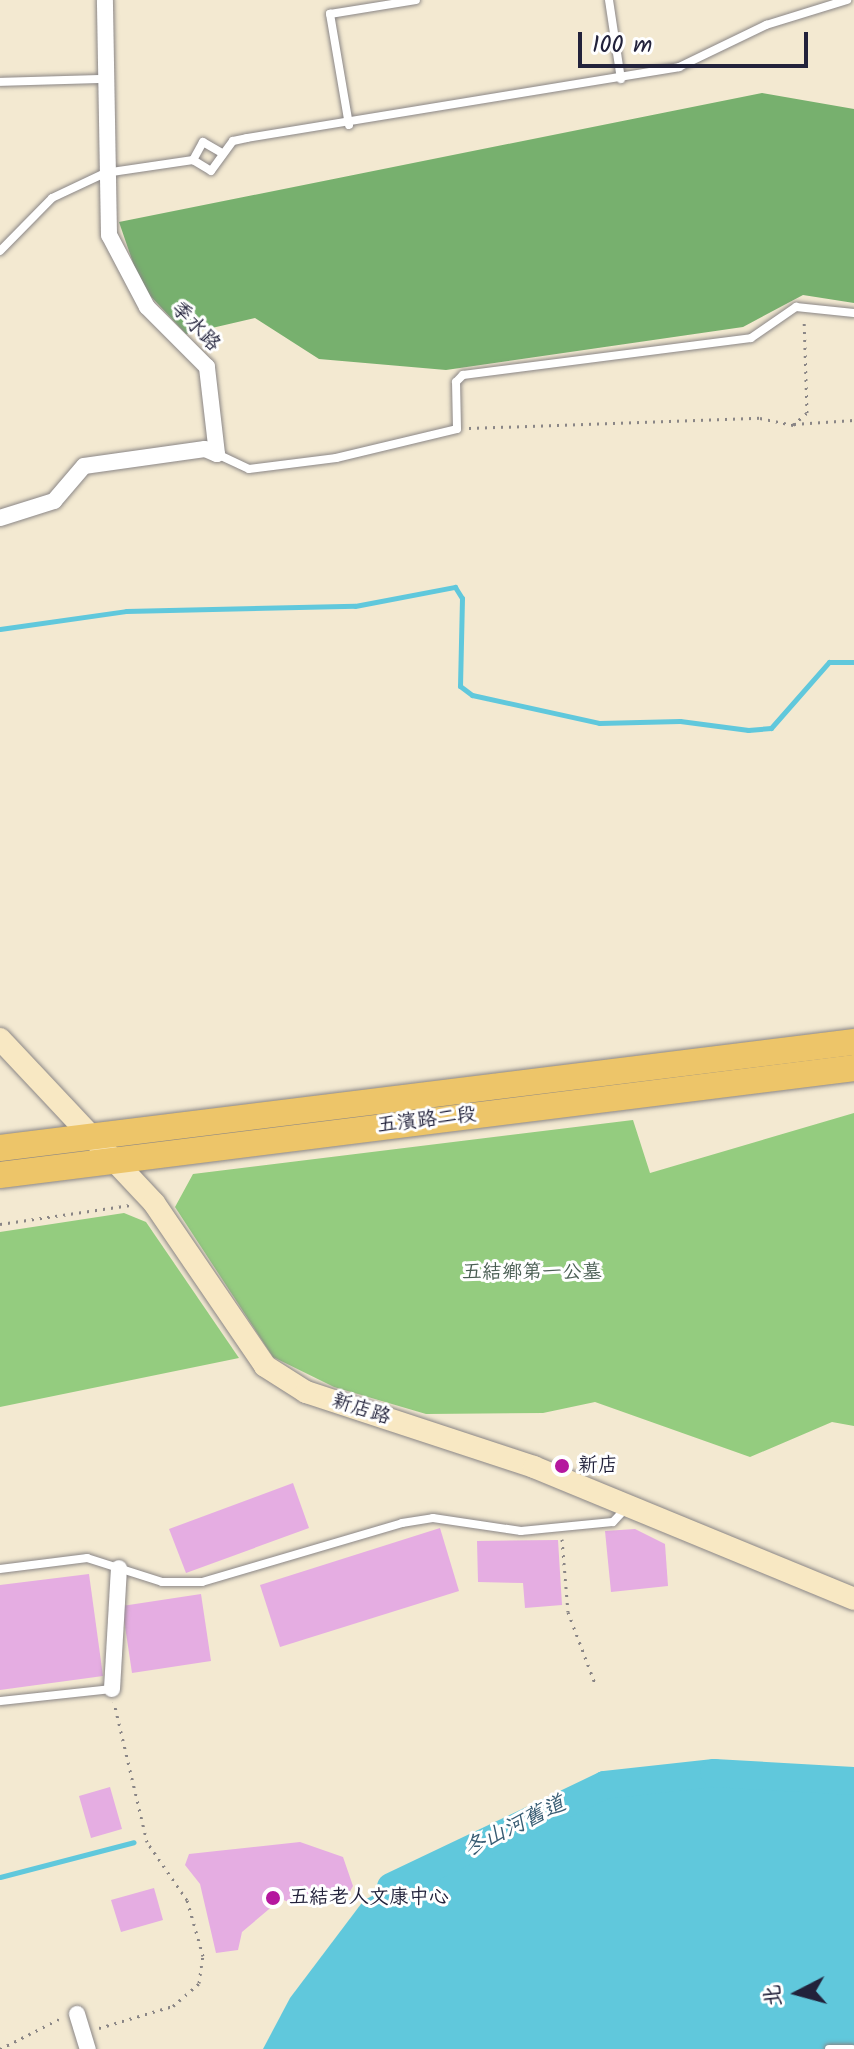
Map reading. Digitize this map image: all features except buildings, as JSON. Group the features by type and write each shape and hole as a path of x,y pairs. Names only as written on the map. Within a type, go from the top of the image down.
{"main road":[{"name":"五濱路二段","path":"0,1148 854,1042"},
{"name":"五濱路二段","path":"0,1175 854,1068"}],"street":[{"name":"季水路","path":"105,0 105,173 109,235 120,261 147,307 207,367 217,454"},
{"path":"0,518 54,501 84,466 205,449 217,454"},
{"name":"新店路","path":"0,1039 111,1161 154,1203 246,1348 275,1372 306,1392 629,1506 854,1599"},
{"path":"112,1689 119,1568"},
{"path":"77,2014 88,2049"}],"lane":[{"path":"349,125 330,14 416,0"},
{"path":"609,0 621,79"},
{"path":"0,251 52,198 105,173 193,160 211,171 222,153 247,138 349,125 679,67 789,15 847,0"},
{"path":"0,82 104,79"},
{"path":"193,160 203,142 222,153"},
{"path":"217,454 249,469 296,464 457,429 456,382 463,375 751,338 809,306 854,313"},
{"path":"0,1569 87,1558 162,1582 202,1582 433,1518 521,1531 613,1522 629,1506"},
{"path":"0,1701 112,1689"},
{"path":"829,2049 852,2049"}],"path":[{"path":"793,425 807,413 801,328 809,306"},
{"path":"457,429 760,418 793,425 854,420"},
{"path":"0,1224 154,1203"},
{"path":"561,1527 568,1612 596,1686"},
{"path":"0,2049 77,2014 95,2028 173,2006 199,1983 203,1956 187,1900 147,1842 112,1689"}],"green space":[{"path":"762,93 854,109 854,303 803,295 743,327 446,370 319,359 255,318 186,334 141,286 119,222"},
{"name":"五結鄉第一公墓","path":"854,1113 854,1426 832,1422 750,1457 595,1402 543,1413 426,1414 334,1387 273,1357 175,1207 193,1174 633,1120 650,1173"},
{"path":"124,1213 146,1222 239,1358 0,1407 0,1232"}],"water":[{"path":"714,1773 854,1782 854,2049 263,2049 290,1998 364,1900 605,1785"}],"waterway":[{"path":"0,629 126,611 355,606 455,587 462,598 460,686 472,695 599,723 680,721 748,730 771,728 829,662 854,662"},
{"name":"冬山河舊道","path":"391,1887 605,1785 714,1773 854,1781"},
{"path":"0,1877 134,1842"}],"place":[{"name":"新店","path":"562,1466"},
{"name":"五結老人文康中心","path":"273,1898"}]}
